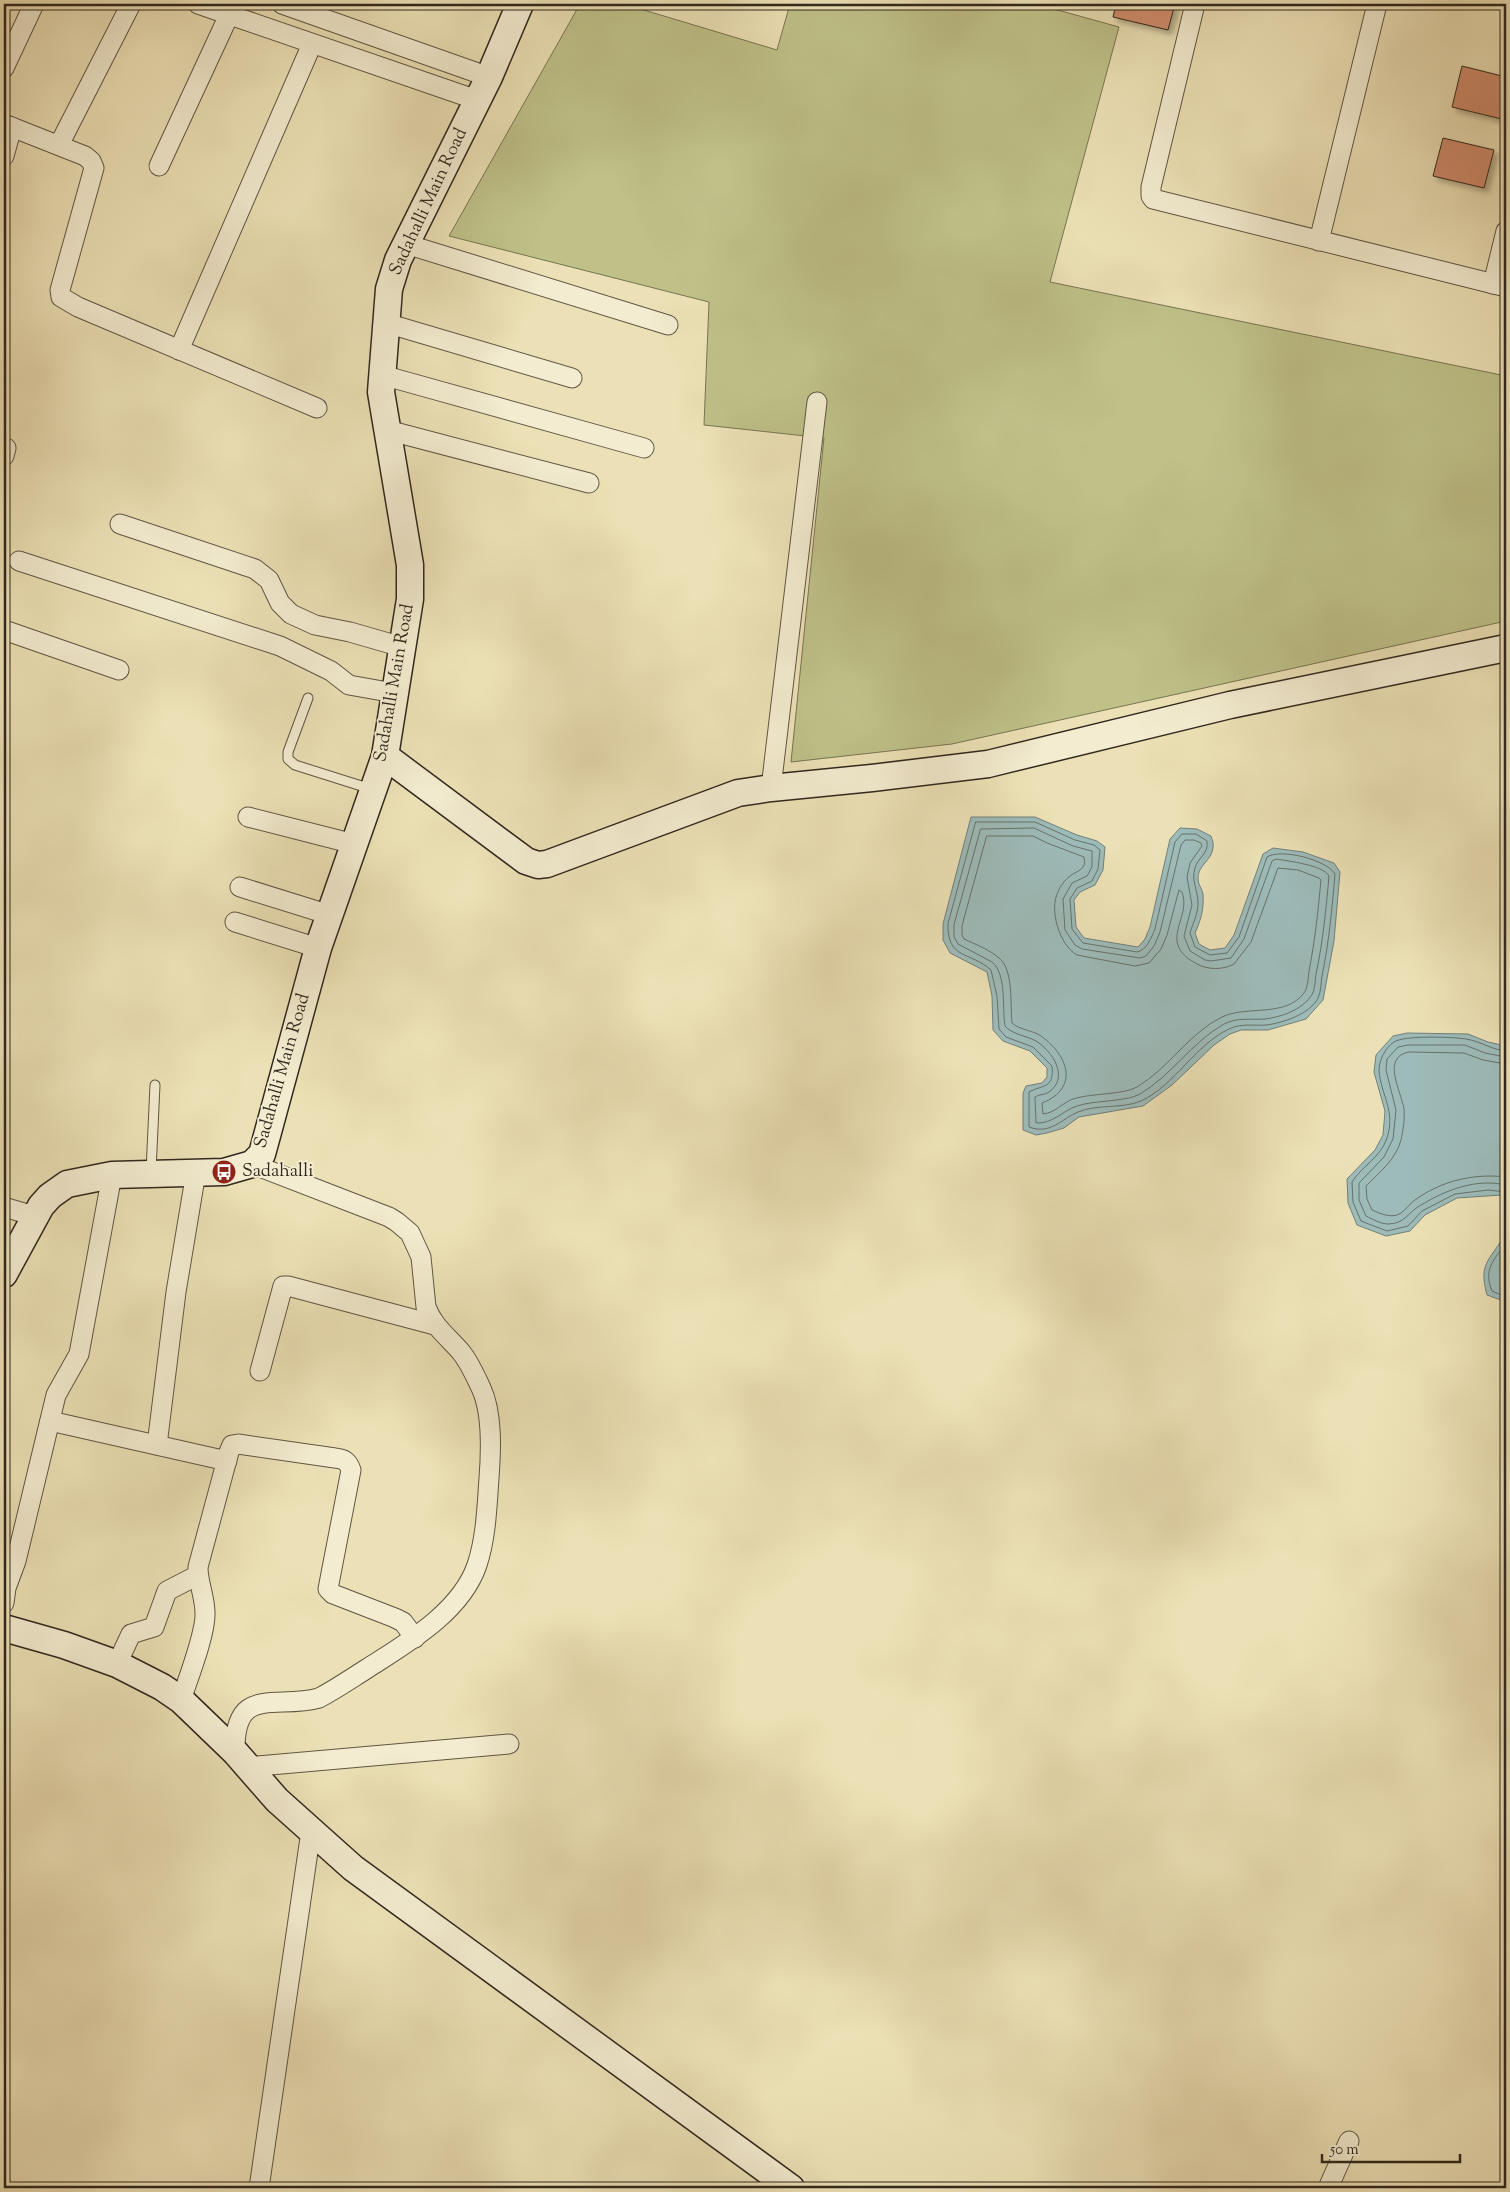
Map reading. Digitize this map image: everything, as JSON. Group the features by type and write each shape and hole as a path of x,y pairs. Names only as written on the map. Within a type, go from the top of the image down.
{"street":[{"path":"4,68 34,4"},
{"path":"59,145 131,4"},
{"path":"198,4 477,100"},
{"path":"282,4 489,77"},
{"name":"Sadahalli Main Road","path":"4,1274 34,1216 50,1196 67,1184 112,1175 224,1172 252,1164 262,1154 318,948 385,756 402,647 411,582 381,392 389,289 392,275 489,77 520,4"},
{"path":"1195,4 1151,187 1151,196 1156,201 1500,285 1506,231"},
{"path":"1319,241 1377,4"},
{"path":"159,166 229,15"},
{"path":"179,350 312,44"},
{"path":"4,156 8,125 85,156 92,161 94,168 60,290 61,296 78,306 317,408"},
{"path":"406,244 668,325"},
{"path":"386,322 572,378"},
{"path":"382,375 644,448"},
{"path":"771,788 817,402"},
{"path":"387,430 589,482"},
{"path":"120,524 255,569 269,580 280,603 291,614 314,625 350,632 402,647"},
{"path":"19,561 280,646 331,671 349,685 394,693"},
{"path":"4,630 119,670"},
{"path":"385,756 526,861 538,865 547,864 738,793 988,764 1230,705 1506,648"},
{"path":"248,817 354,844"},
{"path":"240,887 330,915"},
{"path":"235,922 318,948"},
{"path":"241,1760 234,1735 240,1718 249,1707 258,1703 319,1698 415,1638 439,1618 468,1583 477,1564 487,1509 490,1450 487,1406 482,1388 462,1353 435,1325 426,1307 421,1257 410,1233 389,1217 252,1164"},
{"path":"157,1445 176,1292 196,1172"},
{"path":"4,1603 6,1588 16,1561 56,1395 79,1354 112,1175"},
{"path":"4,1207 34,1216"},
{"path":"260,1371 283,1286 435,1325"},
{"path":"50,1421 227,1461"},
{"path":"181,1700 205,1624 205,1609 198,1567 230,1448 238,1444 344,1459 349,1464 351,1470 328,1589 332,1594 403,1622 415,1638"},
{"path":"117,1664 131,1634 154,1627 166,1591 198,1575"},
{"path":"4,1628 64,1645 117,1664 162,1687 181,1700 241,1760 277,1800 353,1868 791,2188"},
{"path":"241,1760 509,1744"},
{"path":"259,2188 311,1831"},
{"path":"1328,2188 1349,2141"}],"lane":[{"path":"308,698 288,752 288,759 295,764 373,790"},
{"path":"151,1174 155,1085"}],"green space":[{"path":"580,4 624,4 777,50 790,4 1036,4 1119,27 1050,282 1506,376 1506,621 952,744 791,762 824,438 704,425 709,302 449,236"}],"water":[{"path":"971,817 1035,817 1077,835 1097,841 1105,847 1103,870 1095,885 1080,892 1074,900 1076,927 1084,938 1138,947 1145,939 1150,927 1170,839 1180,828 1197,829 1211,836 1213,842 1212,852 1198,874 1198,881 1203,894 1203,905 1195,933 1199,944 1210,950 1225,948 1234,935 1263,854 1273,848 1303,852 1334,863 1340,872 1334,941 1323,1000 1306,1019 1268,1030 1241,1030 1230,1034 1214,1045 1172,1085 1143,1106 1079,1117 1064,1128 1047,1133 1036,1135 1023,1130 1023,1093 1026,1086 1042,1083 1047,1077 1047,1068 1030,1051 1003,1041 993,1030 992,996 987,972 950,953 943,940 943,924"},
{"path":"1407,1033 1468,1034 1488,1042 1506,1046 1506,1202 1502,1195 1457,1198 1425,1215 1410,1231 1386,1236 1357,1225 1348,1203 1347,1179 1375,1150 1383,1135 1385,1111 1374,1072 1376,1055 1393,1036"},
{"path":"1506,1231 1506,1302 1487,1295 1484,1274 1488,1261"}],"building":[{"path":"1116,4 1175,4 1168,30 1113,17"},
{"path":"1462,66 1506,77 1506,120 1452,107"},
{"path":"1443,138 1494,150 1484,188 1433,176"}],"place":[{"name":"Sadahalli","path":"224,1172"}]}
